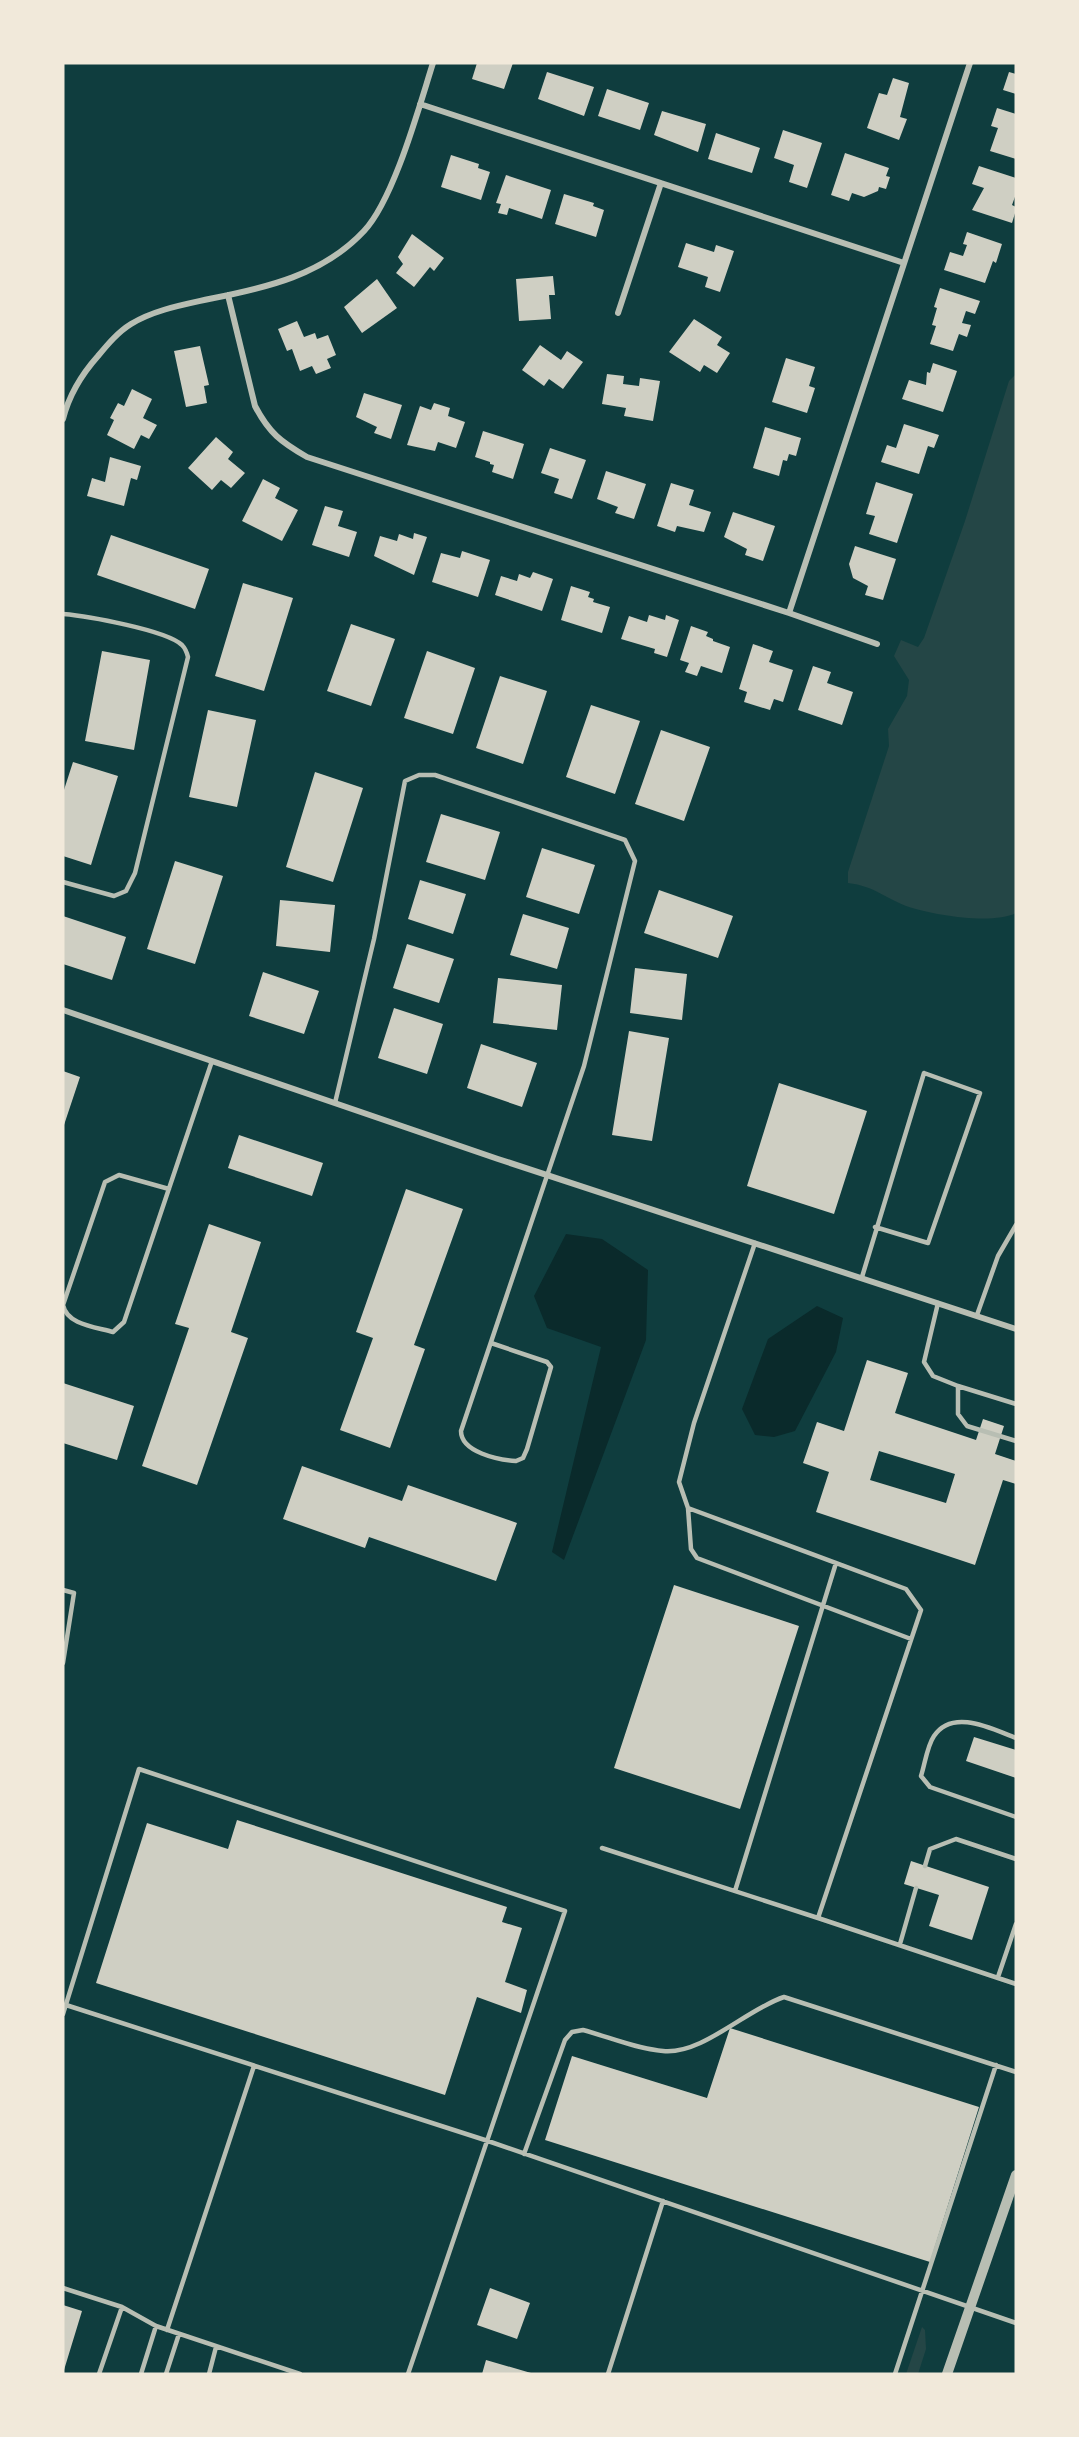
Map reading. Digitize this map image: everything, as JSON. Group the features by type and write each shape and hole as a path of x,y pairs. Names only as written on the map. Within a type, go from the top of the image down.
{"street":[{"path":"63,418 75,389 88,368 118,333 150,314 274,285 310,270 347,248 383,205 433,63"},
{"path":"789,612 970,63"},
{"path":"420,104 904,263"},
{"path":"618,313 661,183"},
{"path":"228,295 255,406 280,442 324,463 789,612 877,644"},
{"path":"63,1010 547,1175 1016,1329"},
{"path":"947,2374 1016,2175"}],"lane":[{"path":"63,614 86,616 171,637 184,646 188,657 135,873 126,891 114,896 63,882"},
{"path":"335,1103 374,939 405,781 419,775 435,774 625,840 635,861 584,1066 490,1343 461,1437 468,1448 516,1461 523,1458 527,1449 550,1367 547,1362 490,1343"},
{"path":"169,1189 119,1175 105,1182 63,1305 65,1314 72,1320 112,1332 124,1322 169,1189 212,1061"},
{"path":"862,1277 875,1227 924,1073 980,1093 928,1243 875,1227"},
{"path":"977,1316 998,1256 1016,1225"},
{"path":"755,1243 694,1423 679,1482 688,1508 691,1549 697,1558 911,1639"},
{"path":"938,1303 924,1362 933,1376 1016,1404"},
{"path":"958,1386 958,1414 968,1425 1016,1441"},
{"path":"688,1508 906,1588 921,1610 818,1918"},
{"path":"735,1891 836,1563"},
{"path":"63,1590 74,1593 63,1663"},
{"path":"1016,1738 960,1721 943,1726 933,1737 921,1776 930,1787 1016,1817"},
{"path":"63,2014 139,1769 565,1911 408,2374"},
{"path":"925,1866 930,1849 956,1839 1016,1859"},
{"path":"602,1848 1016,1984"},
{"path":"900,1944 916,1888"},
{"path":"998,1977 1016,1924"},
{"path":"524,2154 565,2040 572,2032 583,2030 663,2051 677,2050 692,2046 769,2002 784,1997 1016,2072"},
{"path":"66,2005 488,2141 1016,2323"},
{"path":"895,2374 996,2065"},
{"path":"167,2330 254,2066"},
{"path":"608,2374 663,2201"},
{"path":"63,2288 122,2307 167,2330 300,2374"},
{"path":"99,2374 122,2307"},
{"path":"141,2374 156,2326"},
{"path":"166,2374 179,2334"},
{"path":"209,2374 216,2347"}],"shaded area":[{"path":"1016,374 1016,913 1006,917 963,918 909,907 873,890 848,883 848,872 889,746 888,729 907,696 909,680 894,656 901,640 918,647 924,638 965,521 1009,381"},
{"path":"566,1234 602,1239 648,1270 646,1340 564,1560 552,1552 601,1347 547,1328 534,1296"},
{"path":"817,1306 843,1318 836,1352 795,1431 774,1437 755,1435 742,1409 768,1339"},
{"path":"922,2327 925,2330 926,2349 918,2374 906,2374"}],"building":[{"path":"477,63 513,63 504,89 472,79"},
{"path":"547,72 594,87 584,116 538,99"},
{"path":"1009,72 1016,74 1016,94 1003,90"},
{"path":"893,78 909,83 900,117 907,119 899,140 867,128 879,93 887,95"},
{"path":"607,89 649,103 640,130 598,116"},
{"path":"997,108 1016,114 1016,159 990,151 998,128 991,126"},
{"path":"662,111 706,124 698,152 654,135"},
{"path":"783,130 822,143 807,188 789,182 794,165 774,158"},
{"path":"716,133 760,148 752,173 708,159"},
{"path":"845,153 889,168 886,176 890,177 886,189 879,187 878,191 864,197 852,193 849,201 831,195"},
{"path":"451,155 479,164 478,168 490,172 481,200 441,187"},
{"path":"979,166 1016,178 1016,194 1012,205 1016,207 1016,210 1012,223 972,210 984,188 972,184"},
{"path":"506,175 551,190 542,219 509,208 507,215 498,213 501,204 496,203"},
{"path":"564,194 594,203 593,206 604,210 596,237 555,224"},
{"path":"967,232 1002,244 996,263 993,261 985,283 944,270 950,252 963,256 967,245 963,244"},
{"path":"412,234 444,258 434,271 430,267 414,287 396,273 403,264 398,257"},
{"path":"686,243 714,252 716,245 734,251 720,292 705,287 708,277 678,267"},
{"path":"553,276 555,295 549,295 551,319 519,321 516,279"},
{"path":"377,279 397,308 362,333 344,307"},
{"path":"940,288 980,301 975,314 966,311 962,323 971,325 967,337 959,334 953,351 930,344 936,326 932,325 937,308 934,307"},
{"path":"694,319 722,337 717,345 730,353 717,373 704,365 700,372 669,352"},
{"path":"297,321 304,337 315,333 317,339 328,335 336,355 327,359 331,368 316,374 312,366 300,371 292,349 287,351 278,329"},
{"path":"540,345 561,360 567,351 583,362 563,389 549,379 544,386 522,370"},
{"path":"200,346 209,385 204,386 207,403 186,407 174,351"},
{"path":"786,358 815,367 809,386 815,388 807,413 772,402"},
{"path":"933,363 957,371 943,412 902,399 909,380 926,385 927,372 930,373"},
{"path":"607,374 624,376 623,384 639,386 640,378 660,381 653,421 624,416 626,408 602,404"},
{"path":"132,389 152,399 143,418 157,425 149,439 141,435 134,449 107,435 114,420 110,418 118,403 124,406"},
{"path":"364,393 402,405 391,439 374,433 377,427 356,417"},
{"path":"434,403 450,408 448,416 465,422 456,448 438,442 435,451 407,445 420,406 431,410"},
{"path":"904,424 939,435 934,448 928,446 919,474 881,462 887,445 896,448"},
{"path":"765,427 801,438 796,456 789,454 787,461 783,460 779,476 753,468"},
{"path":"483,431 524,444 513,479 492,472 494,465 475,457"},
{"path":"216,437 233,452 228,459 245,473 231,488 221,480 212,490 188,468"},
{"path":"550,448 586,460 572,499 554,493 559,479 541,473"},
{"path":"110,457 141,466 137,480 131,478 124,506 87,496 92,478 105,482"},
{"path":"606,471 646,484 634,519 615,513 618,507 597,499"},
{"path":"263,479 280,488 275,498 298,510 282,541 242,521"},
{"path":"876,482 913,494 897,543 869,534 875,516 866,514"},
{"path":"671,483 694,490 689,505 711,512 704,532 677,526 675,532 657,526"},
{"path":"325,506 343,511 338,526 357,532 349,557 312,545"},
{"path":"733,512 775,526 763,561 745,555 747,549 724,537"},
{"path":"414,533 427,537 414,575 374,556 380,536 397,541 399,534 413,539"},
{"path":"111,535 209,569 195,609 97,575"},
{"path":"855,546 896,559 883,600 865,595 868,586 853,578 849,564"},
{"path":"462,551 490,560 478,597 432,582 441,553 460,558"},
{"path":"533,572 553,579 542,611 495,595 501,576 517,581 519,574 530,578"},
{"path":"243,583 293,598 264,691 215,676"},
{"path":"571,586 590,592 588,597 594,599 593,602 610,607 602,633 561,620"},
{"path":"649,615 665,620 666,615 679,620 667,657 654,653 655,649 621,639 629,616 647,622"},
{"path":"351,624 395,639 371,706 327,691"},
{"path":"691,626 708,632 706,636 713,641 730,647 722,673 701,666 697,676 685,672 689,663 680,660"},
{"path":"753,644 773,651 769,662 793,670 783,702 774,699 770,710 744,702 747,692 739,689"},
{"path":"102,651 150,660 134,750 85,741"},
{"path":"427,651 475,668 453,734 404,718"},
{"path":"813,666 831,672 827,683 853,692 842,725 798,710"},
{"path":"500,676 547,691 523,764 476,748"},
{"path":"591,705 640,721 615,794 566,777"},
{"path":"208,710 256,720 237,807 189,797"},
{"path":"661,730 710,747 684,821 635,804"},
{"path":"73,762 118,776 91,865 63,856 63,793"},
{"path":"315,772 363,788 333,882 286,867"},
{"path":"441,814 500,832 485,880 426,862"},
{"path":"542,848 595,865 579,914 526,897"},
{"path":"175,861 223,876 195,964 147,949"},
{"path":"420,880 466,894 453,934 408,919"},
{"path":"659,890 733,916 718,958 644,933"},
{"path":"280,900 335,905 330,952 276,946"},
{"path":"523,914 569,928 557,969 510,955"},
{"path":"63,916 126,937 112,980 63,964"},
{"path":"407,944 454,959 439,1003 393,988"},
{"path":"635,968 687,974 682,1020 630,1013"},
{"path":"263,972 319,991 304,1034 249,1016"},
{"path":"498,978 562,985 557,1030 493,1023"},
{"path":"394,1008 443,1024 427,1074 378,1058"},
{"path":"629,1031 669,1038 652,1141 612,1135"},
{"path":"481,1044 537,1063 522,1107 467,1088"},
{"path":"63,1071 80,1077 63,1128"},
{"path":"779,1083 867,1111 834,1214 747,1186"},
{"path":"239,1135 323,1163 312,1196 228,1168"},
{"path":"406,1189 463,1209 414,1345 425,1349 390,1448 340,1430 373,1338 356,1332"},
{"path":"209,1224 261,1242 231,1332 248,1338 197,1485 142,1466 189,1328 175,1324"},
{"path":"867,1360 908,1373 895,1413 976,1440 983,1419 1004,1426 995,1454 1016,1461 1016,1484 1003,1480 975,1565 816,1512 829,1472 803,1463 817,1422 844,1431","holes":["879,1451 955,1474 946,1503 870,1480"]},
{"path":"63,1383 134,1406 117,1460 63,1443"},
{"path":"302,1466 402,1501 408,1485 517,1523 496,1581 369,1537 365,1548 283,1519"},
{"path":"674,1585 799,1626 740,1809 614,1768"},
{"path":"974,1737 1016,1750 1016,1778 966,1761"},
{"path":"237,1820 507,1907 502,1922 522,1928 505,1982 527,1990 521,2013 477,1997 445,2095 96,1983 147,1823 228,1849"},
{"path":"911,1861 989,1887 972,1940 929,1926 939,1895 904,1884"},
{"path":"730,2028 979,2107 930,2262 545,2140 572,2056 707,2098"},
{"path":"490,2288 530,2303 517,2339 477,2325"},
{"path":"63,2305 82,2311 64,2370 63,2370"},
{"path":"486,2360 531,2373 531,2374 482,2374"}]}
